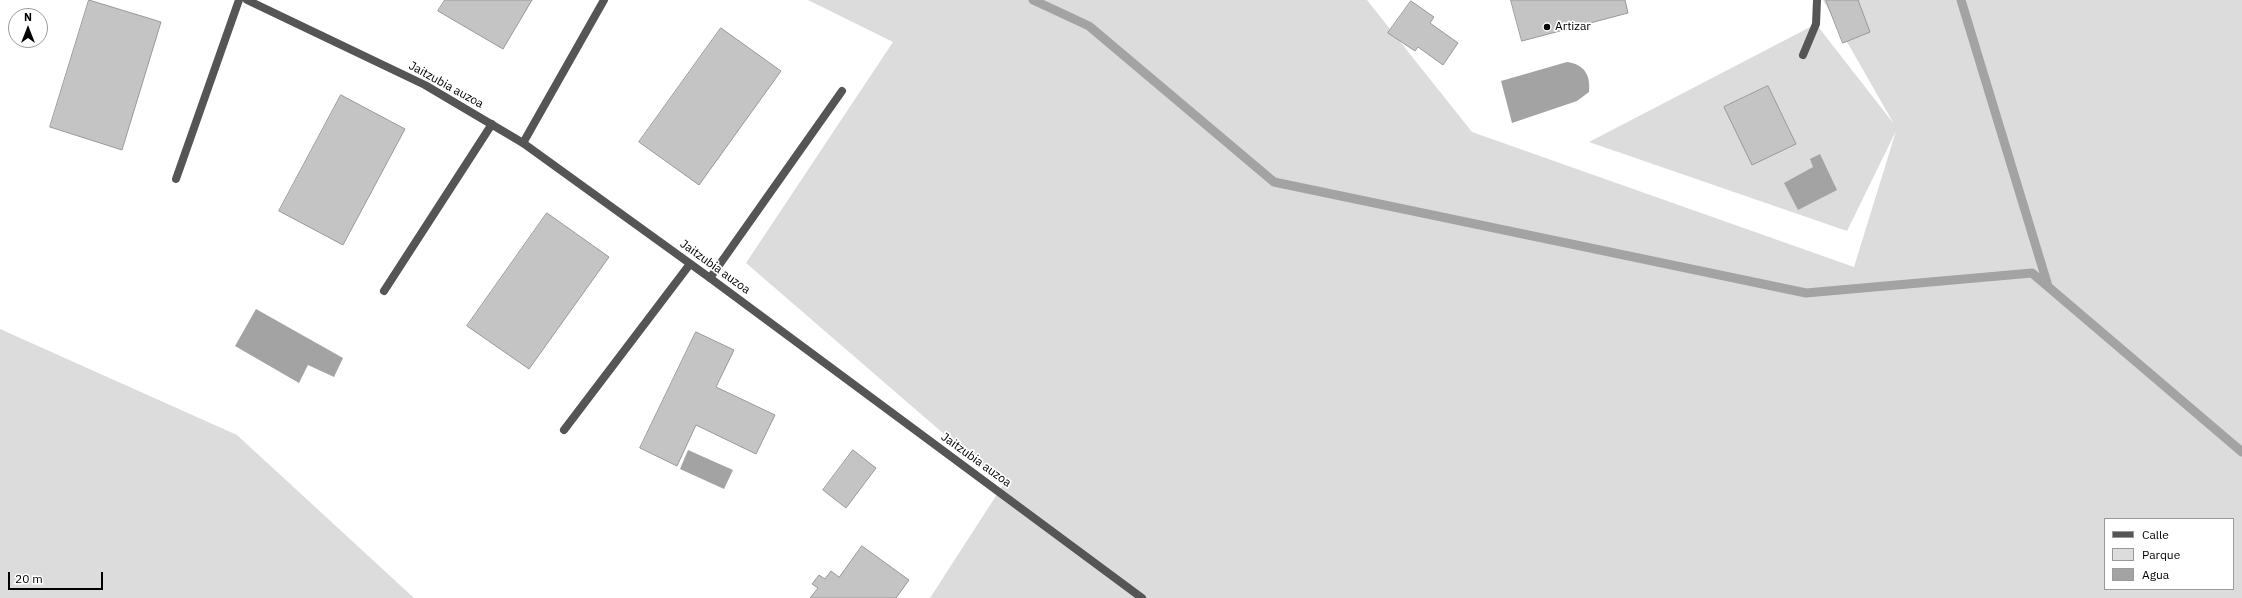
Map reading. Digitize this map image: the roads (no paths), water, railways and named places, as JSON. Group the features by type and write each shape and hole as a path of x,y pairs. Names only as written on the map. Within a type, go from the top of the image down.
{"street":[{"path":"176,180 239,0"},
{"name":"Jaitzubia auzoa","path":"247,0 425,85 523,143 710,278 1142,598"},
{"path":"523,143 604,0"},
{"path":"1803,55 1816,24 1817,0"},
{"path":"710,278 842,91"},
{"path":"384,290 492,124"},
{"path":"564,430 690,264"}],"water":[{"path":"1567,62 1578,65 1585,71 1589,80 1589,92 1577,101 1512,123 1501,81"},
{"path":"1820,154 1837,190 1798,210 1784,183 1813,167 1810,159"},
{"path":"256,309 343,358 334,377 308,365 299,383 235,346"},
{"path":"688,450 733,470 724,489 680,469"}],"waterway":[{"path":"1033,0 1089,26 1274,182 1806,293 2032,273 2242,452"},
{"path":"1961,0 2048,286"}],"place":[{"name":"Artizar","path":"1547,27"}]}
